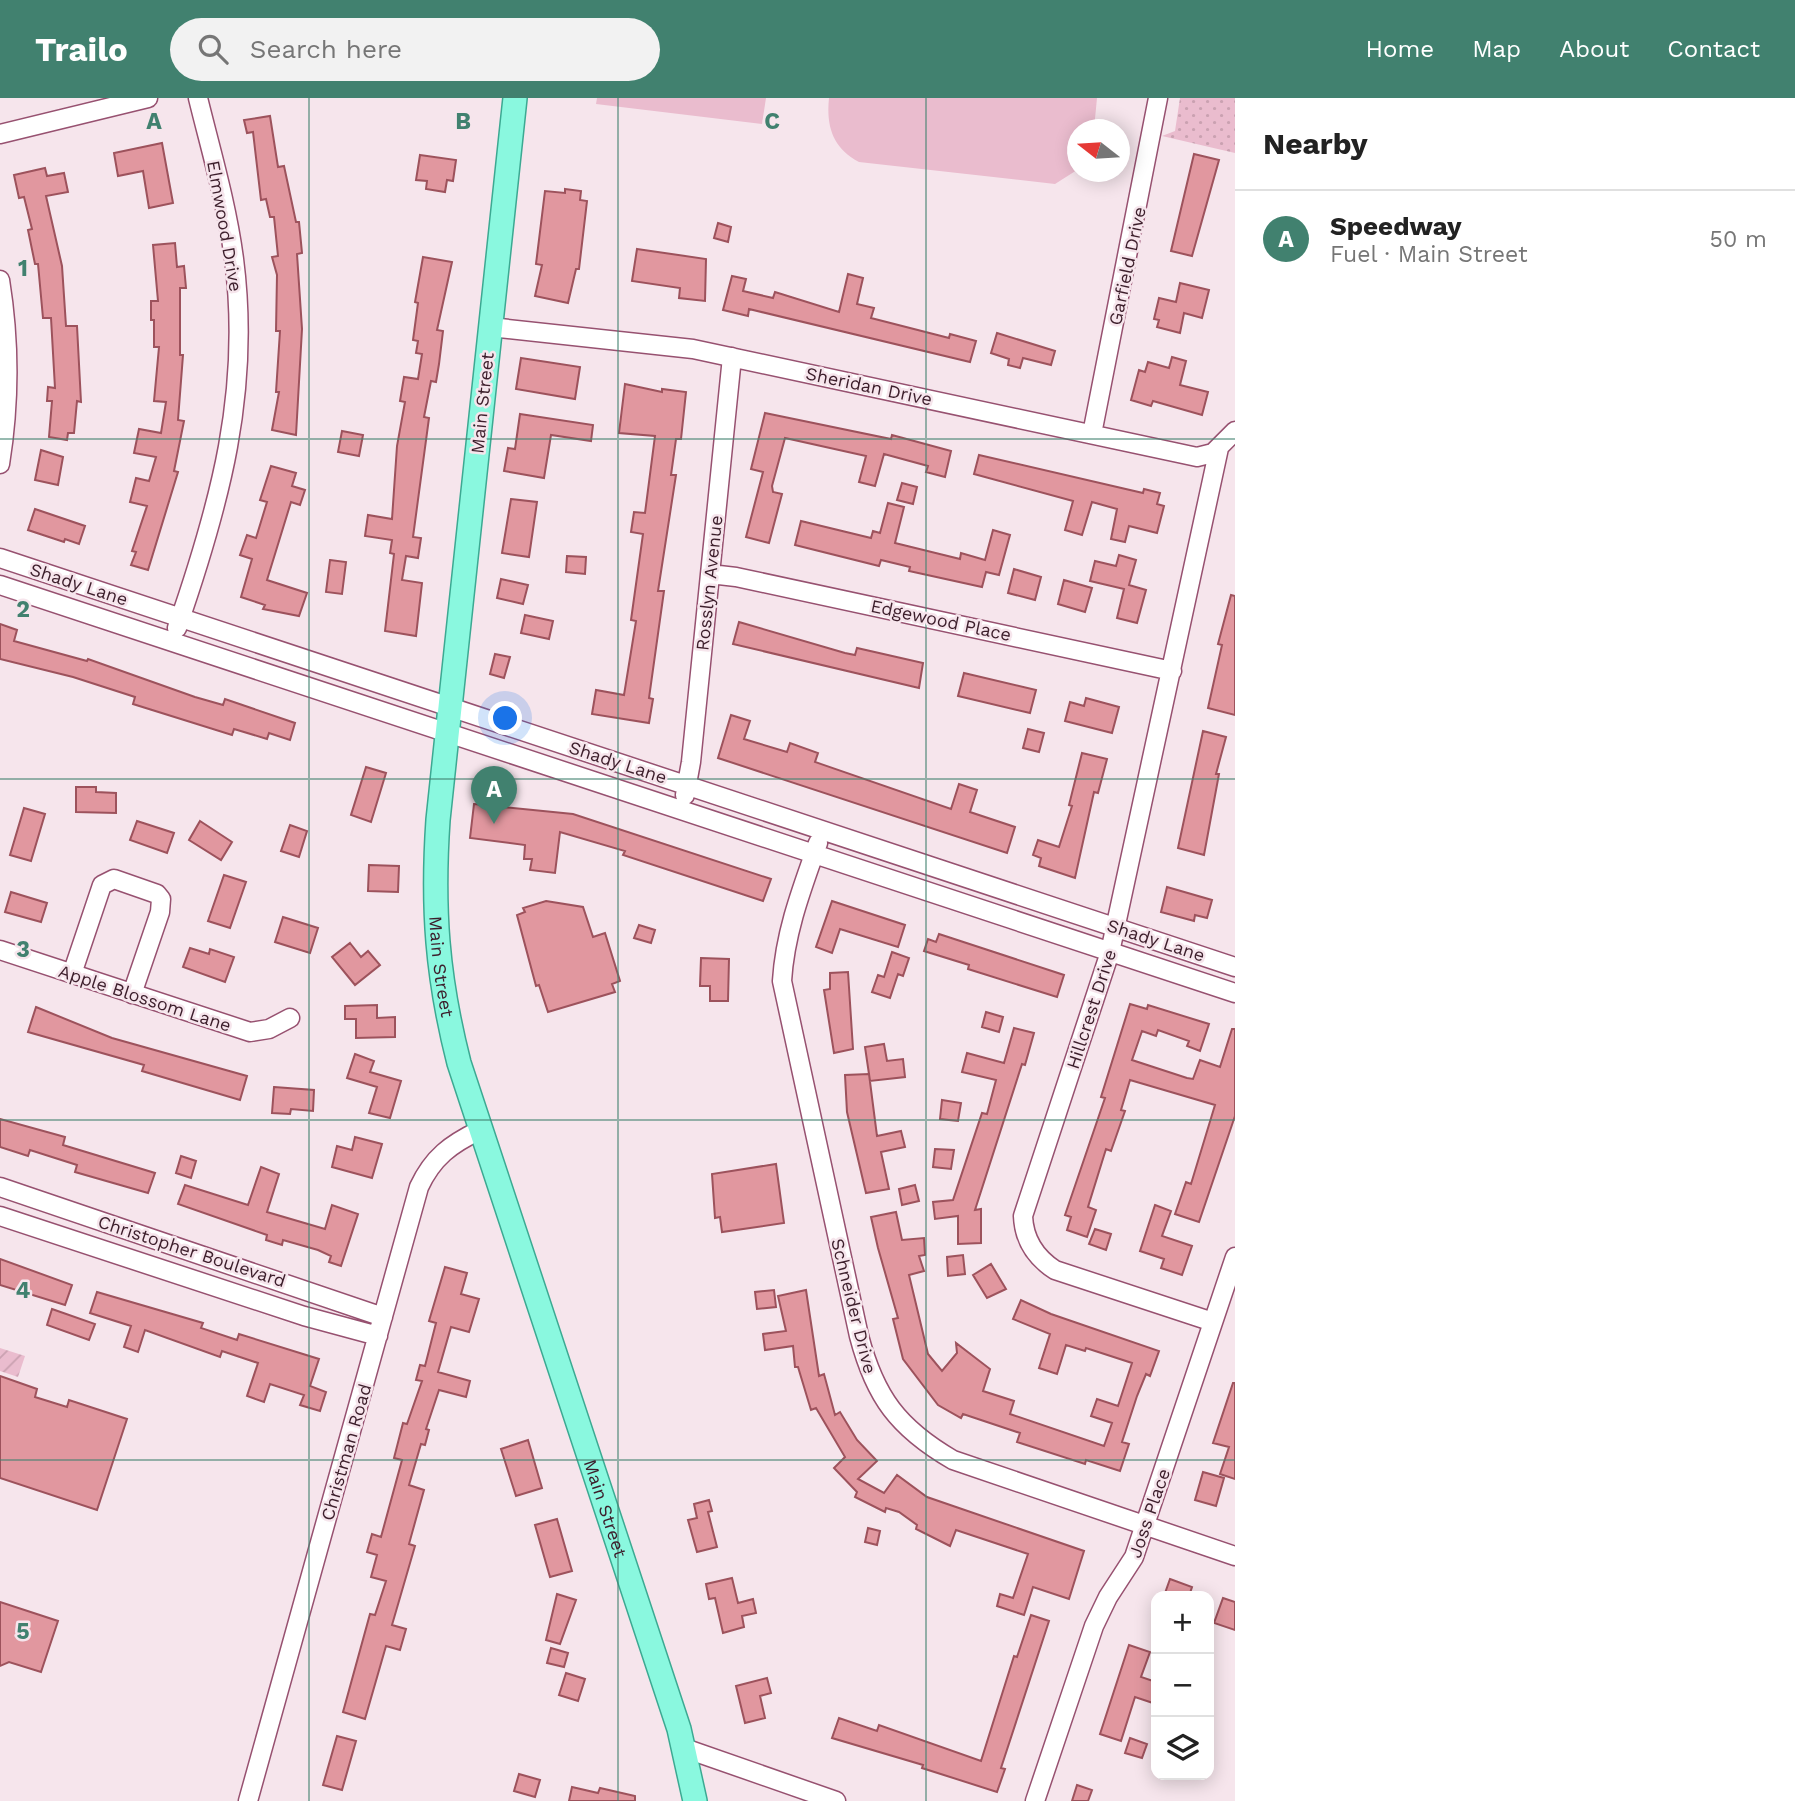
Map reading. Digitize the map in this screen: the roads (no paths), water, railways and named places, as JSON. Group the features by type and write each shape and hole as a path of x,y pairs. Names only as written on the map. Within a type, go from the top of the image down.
{"main road":[{"name":"Main Street","path":"515,98 438,820 434,913 445,1004 480,1130 684,1748 695,1801"}],"street":[{"path":"0,134 148,98"},
{"name":"Elmwood Drive","path":"172,641 226,470 238,384 239,320 234,258 198,98"},
{"name":"Garfield Drive","path":"1092,434 1158,98"},
{"path":"0,280 6,320 8,392 0,464"},
{"name":"Sheridan Drive","path":"490,327 693,348 1197,457 1208,456 1219,448"},
{"name":"Rosslyn Avenue","path":"681,808 688,785 732,357"},
{"path":"1219,448 1235,431"},
{"name":"Hillcrest Drive","path":"1213,1322 1055,1270 1040,1260 1027,1237 1023,1216 1110,952 1219,448"},
{"name":"Shady Lane","path":"0,558 1235,967"},
{"name":"Edgewood Place","path":"710,574 736,577 1172,671"},
{"name":"Shady Lane","path":"0,585 1235,993"},
{"path":"522,757 530,733"},
{"name":"Schneider Drive","path":"822,830 793,917 784,953 782,981 859,1336 874,1383 901,1423 924,1443 953,1460 1235,1556"},
{"path":"72,974 102,885 114,879 160,898 160,912 132,994"},
{"name":"Apple Blossom Lane","path":"0,950 250,1032 269,1029 290,1018"},
{"name":"Christman Road","path":"248,1801 424,1177 447,1147 480,1130"},
{"name":"Christopher Boulevard","path":"0,1187 383,1317"},
{"name":"Christopher Boulevard","path":"0,1216 304,1317 378,1336"},
{"name":"Joss Place","path":"1035,1801 1094,1626 1108,1597 1134,1557 1235,1257"},
{"path":"684,1748 836,1801"}],"place":[{"name":"Speedway","path":"494,824"}]}
